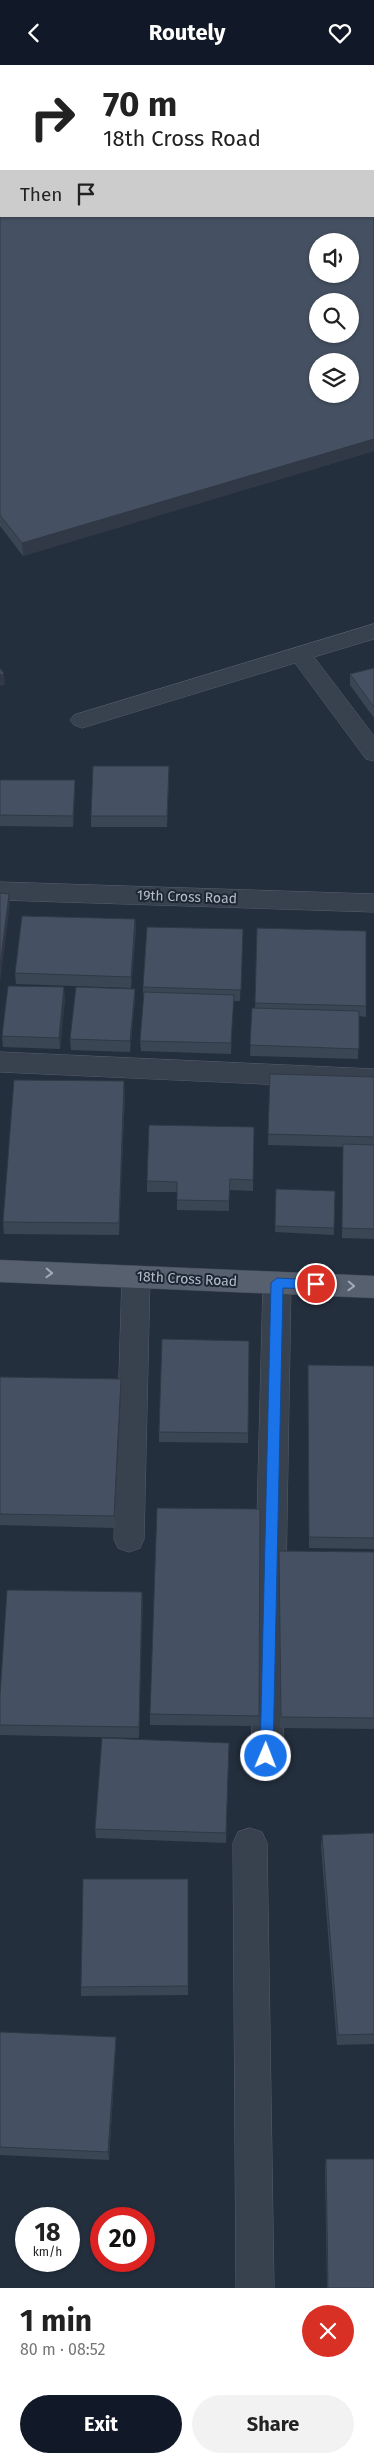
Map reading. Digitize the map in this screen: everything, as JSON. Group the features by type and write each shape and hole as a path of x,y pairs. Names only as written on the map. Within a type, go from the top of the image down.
{"main road":[{"name":"18th Cross Road","path":"0,1271 374,1287"}],"street":[{"path":"82,720 374,631"},
{"path":"300,654 374,753"},
{"name":"19th Cross Road","path":"0,891 374,903"},
{"path":"0,1062 374,1079"},
{"path":"129,1539 136,1277"},
{"path":"266,1756 277,1283"},
{"path":"250,1843 255,2288"}],"building":[{"path":"0,217 374,217 374,439 22,543 0,515"},
{"path":"374,668 374,707 350,674"},
{"path":"93,766 169,766 167,816 91,816"},
{"path":"0,780 75,780 73,816 0,815"},
{"path":"0,893 9,894 0,966"},
{"path":"22,916 135,919 131,977 15,973"},
{"path":"147,927 243,929 241,990 143,987"},
{"path":"257,928 366,931 366,1006 255,1003"},
{"path":"8,986 64,987 59,1038 2,1036"},
{"path":"76,987 135,989 130,1041 70,1039"},
{"path":"144,992 234,995 231,1043 140,1041"},
{"path":"252,1008 359,1011 359,1049 250,1045"},
{"path":"270,1074 374,1077 374,1137 268,1134"},
{"path":"14,1080 124,1081 119,1223 3,1222"},
{"path":"149,1125 254,1127 253,1180 230,1179 229,1201 177,1200 177,1182 147,1181"},
{"path":"343,1144 374,1145 374,1229 342,1228"},
{"path":"276,1189 335,1191 334,1228 275,1226"},
{"path":"162,1339 249,1341 248,1433 159,1432"},
{"path":"308,1365 374,1366 374,1538 309,1537"},
{"path":"0,1377 121,1379 114,1516 0,1514"},
{"path":"157,1508 260,1509 259,1716 150,1714"},
{"path":"279,1551 374,1552 374,1718 281,1717"},
{"path":"7,1590 142,1592 139,1727 0,1725 0,1695"},
{"path":"102,1738 229,1743 226,1833 95,1829"},
{"path":"374,1833 374,2034 338,2035 322,1835"},
{"path":"83,1879 188,1879 188,1986 81,1987"},
{"path":"0,2032 116,2037 108,2152 0,2147"},
{"path":"326,2159 374,2159 374,2288 328,2288"}],"route":[{"path":"266,1756 277,1283 316,1284"}]}
